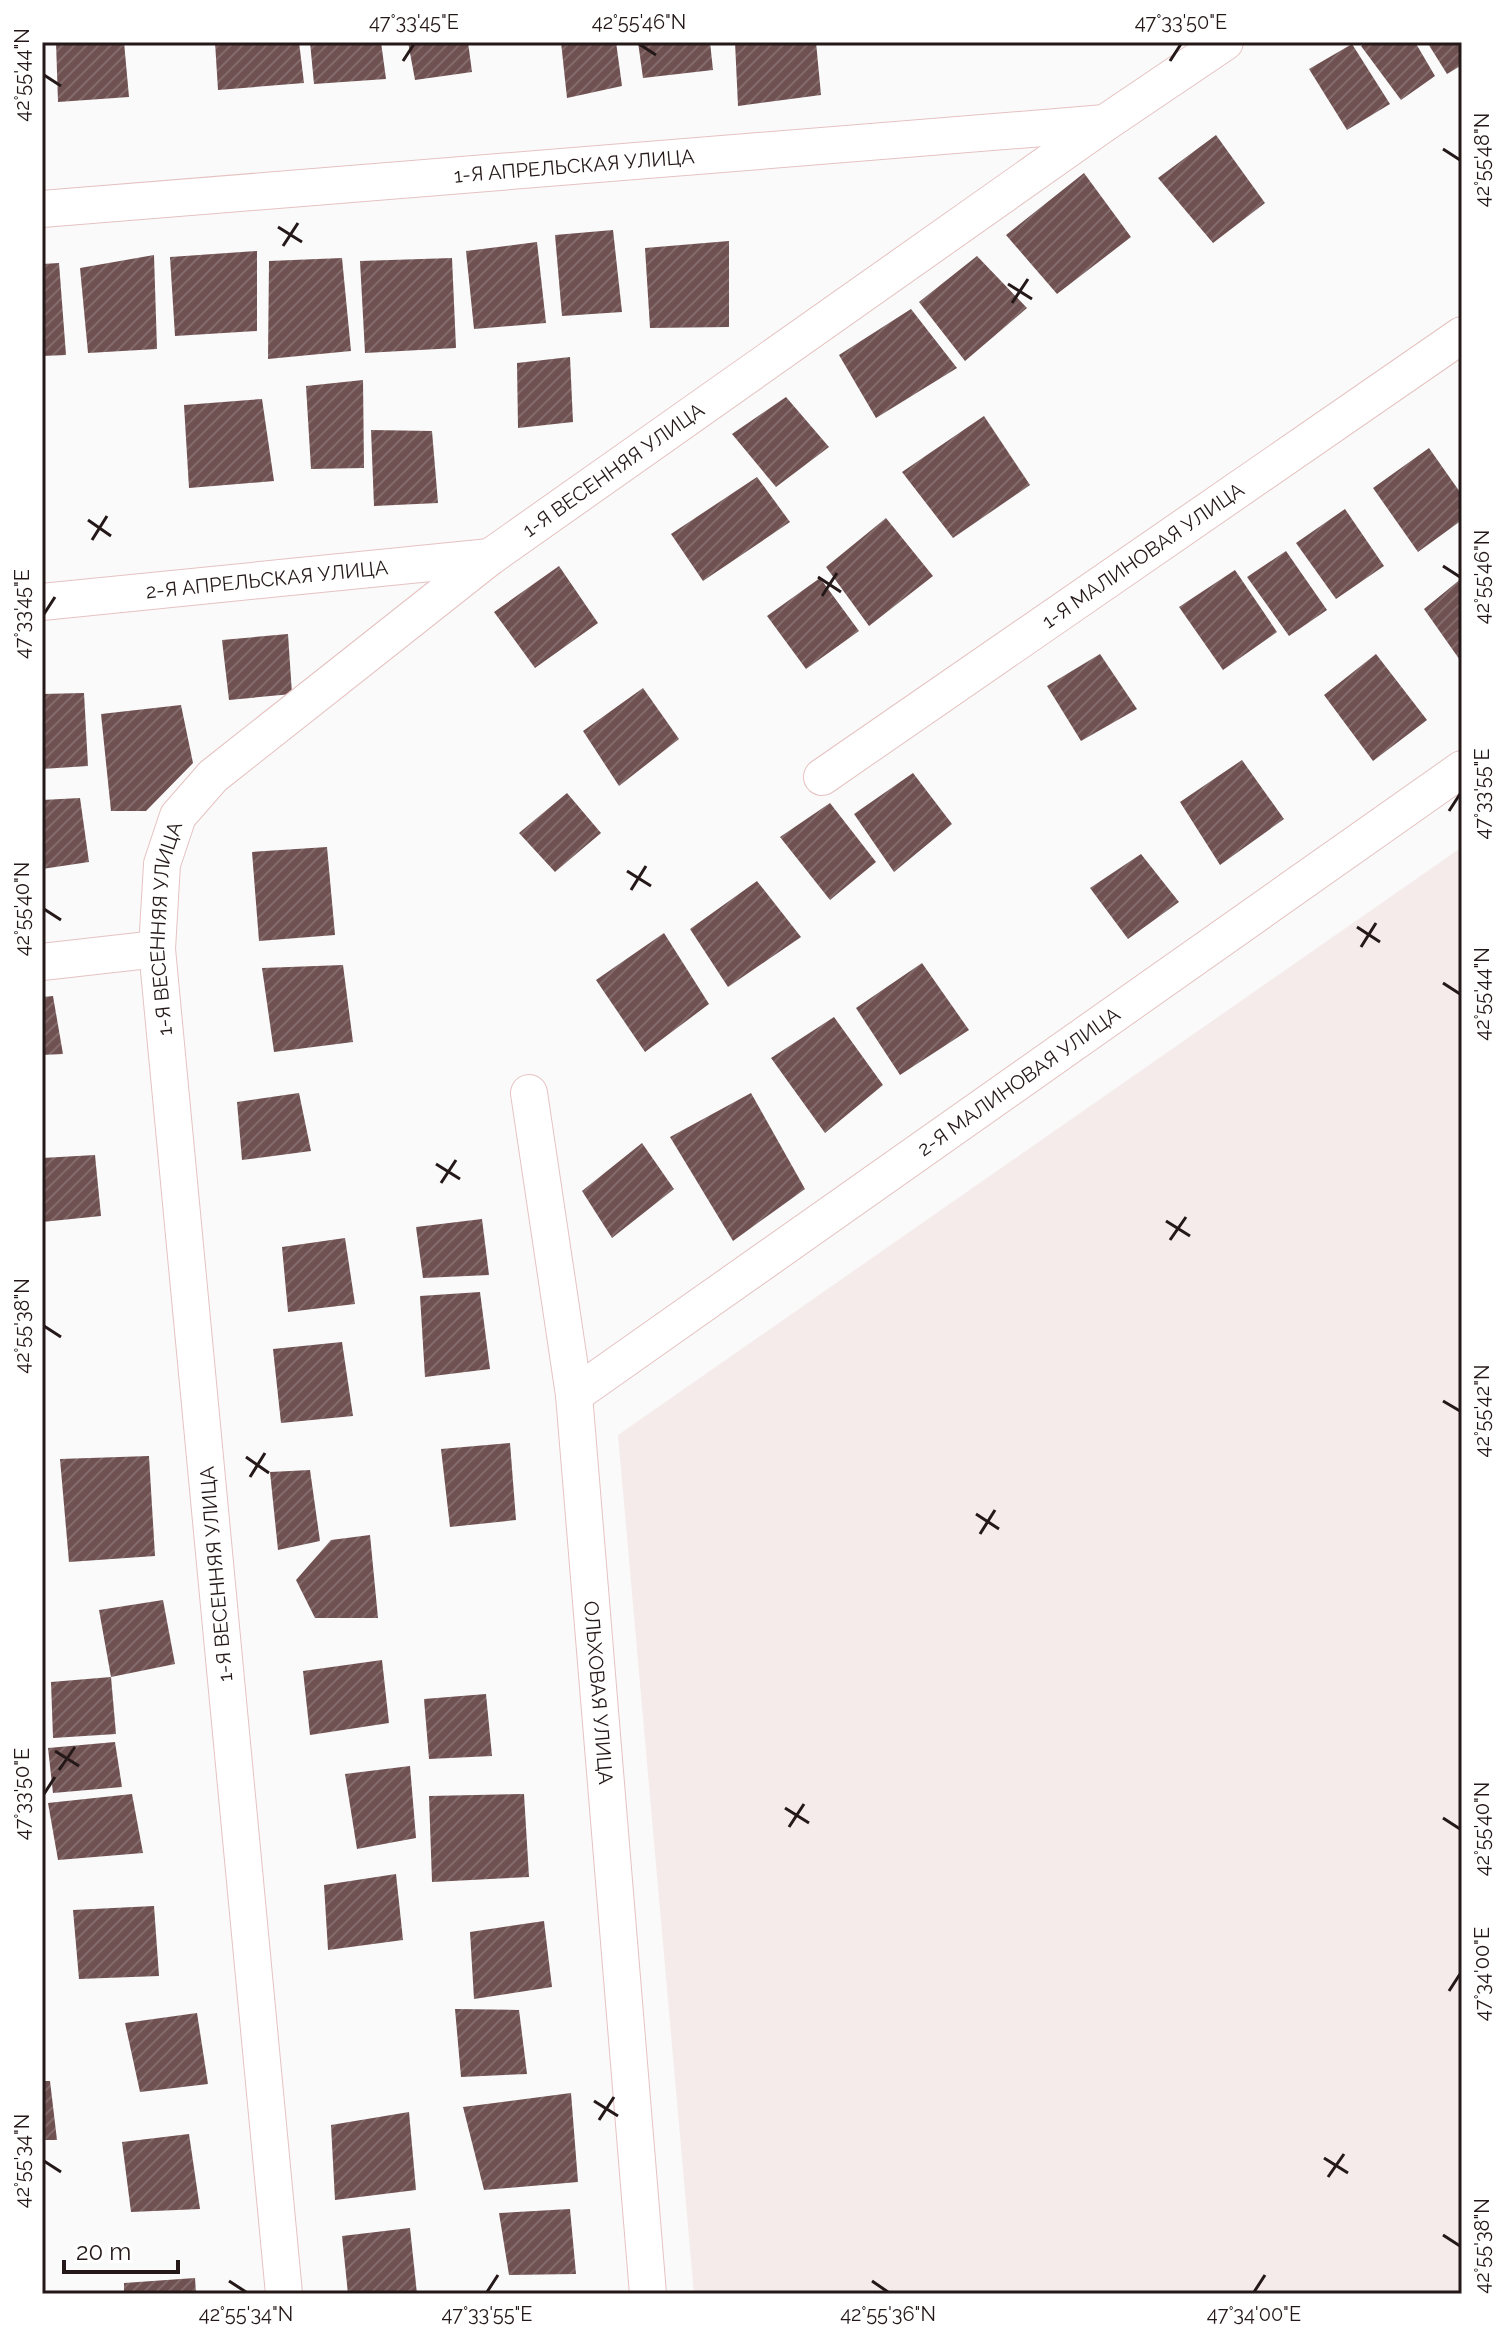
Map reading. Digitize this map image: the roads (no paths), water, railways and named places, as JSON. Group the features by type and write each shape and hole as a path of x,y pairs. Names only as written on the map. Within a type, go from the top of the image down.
{"street":[{"name":"1-Я ВЕСЕННЯЯ УЛИЦА","path":"284,2294 157,949 162,864 178,816 213,776 490,557 1105,123 1225,42"},
{"name":"1-Я АПРЕЛЬСКАЯ УЛИЦА","path":"42,209 1105,123"},
{"name":"1-Я МАЛИНОВАЯ УЛИЦА","path":"822,777 1462,335"},
{"name":"2-Я АПРЕЛЬСКАЯ УЛИЦА","path":"42,602 490,557"},
{"name":"2-Я МАЛИНОВАЯ УЛИЦА","path":"574,1395 1462,769"},
{"path":"42,962 157,949"},
{"name":"ОЛЬХОВАЯ УЛИЦА","path":"529,1093 574,1395 648,2294"}]}
